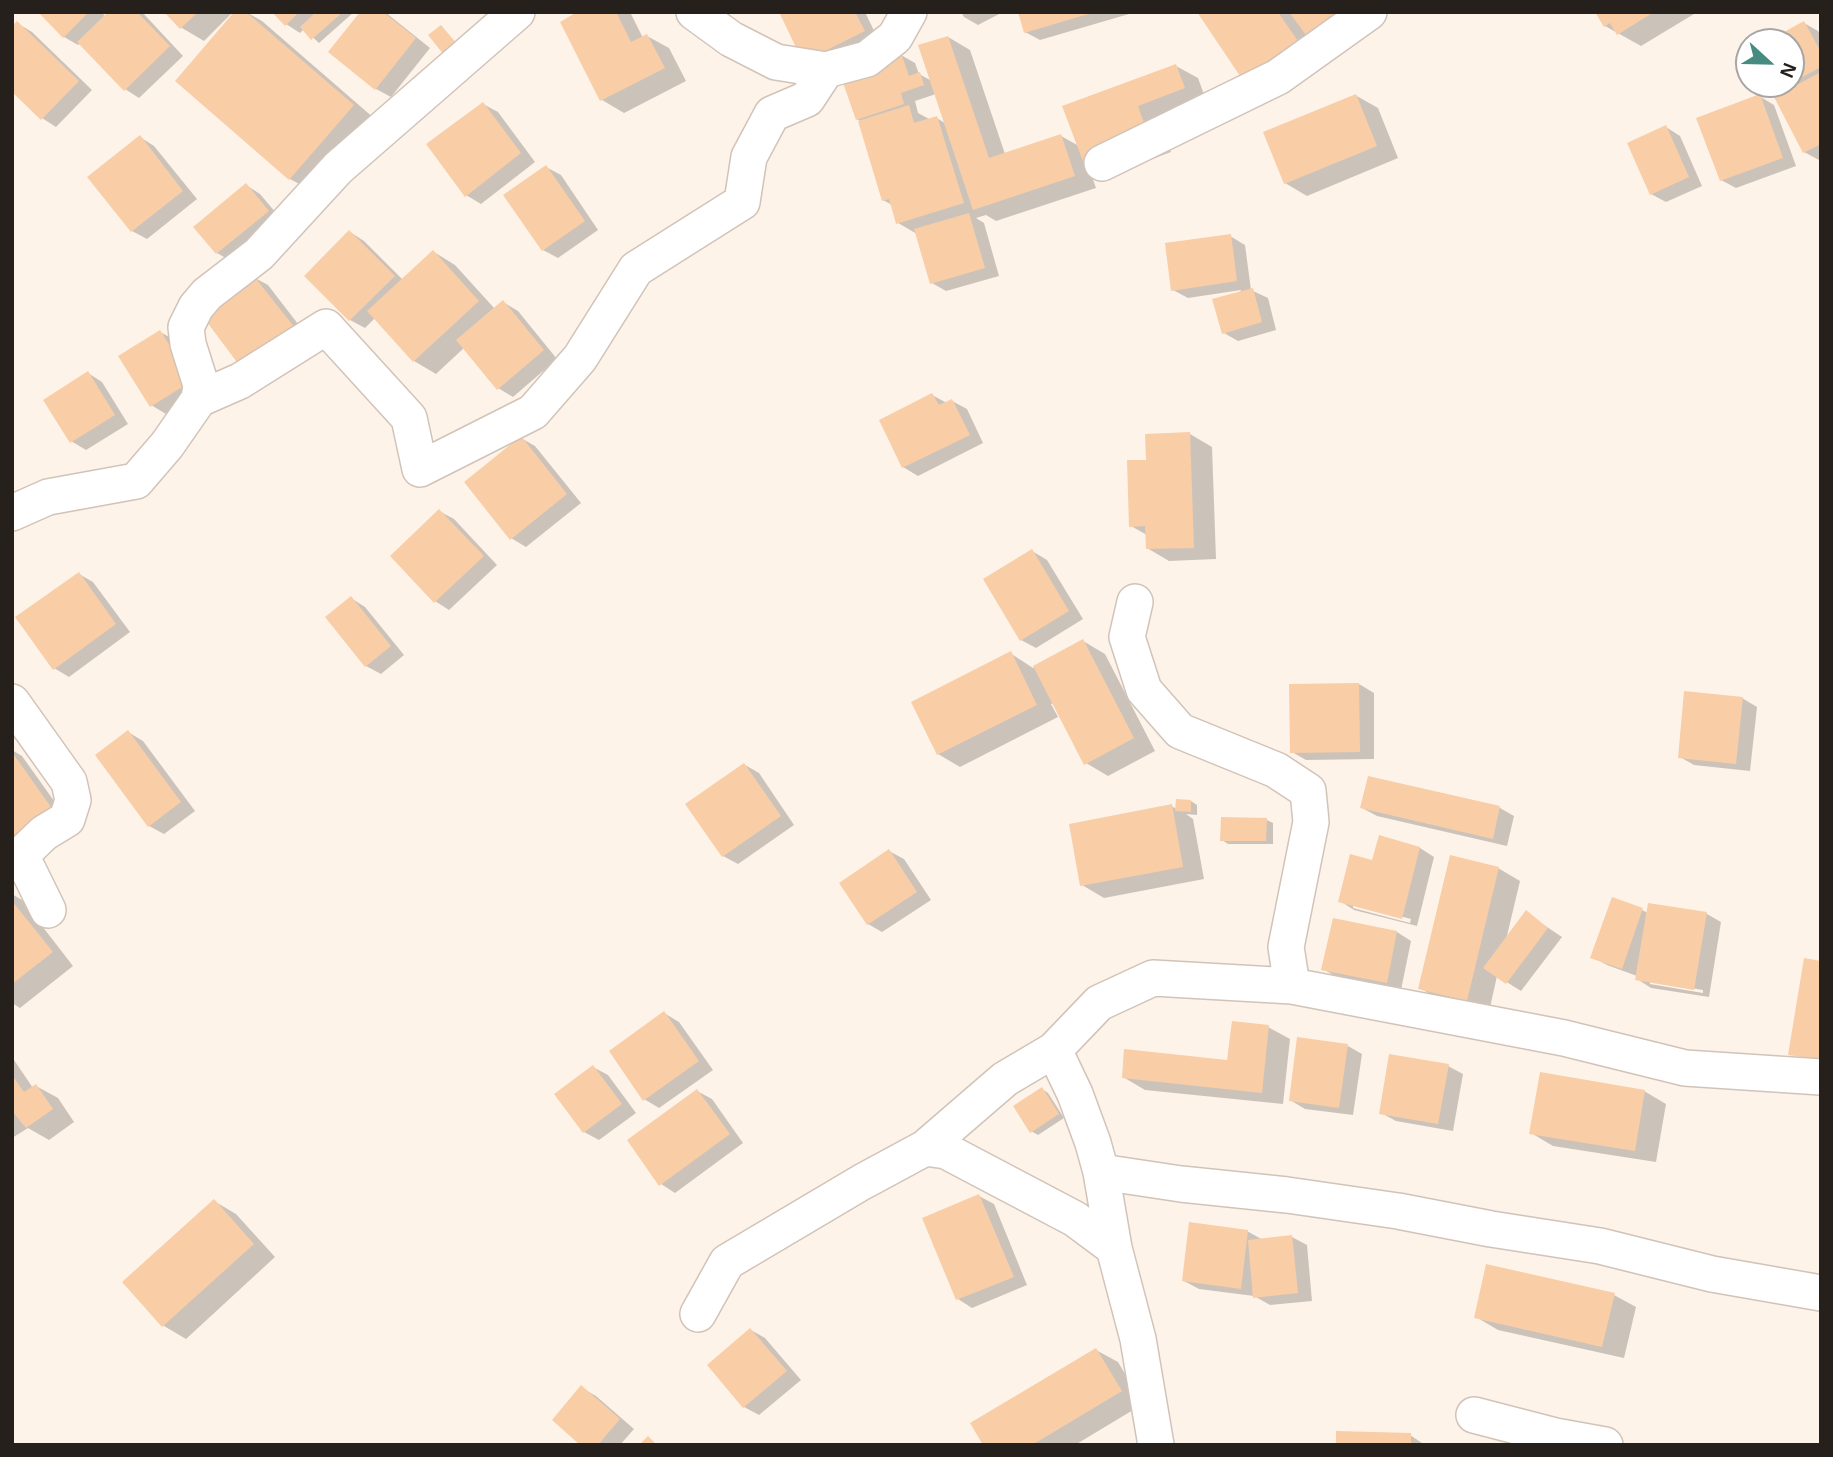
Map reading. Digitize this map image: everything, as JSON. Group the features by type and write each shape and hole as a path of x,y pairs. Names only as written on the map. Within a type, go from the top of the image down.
{"street":[{"path":"12,513 48,497 136,481 167,445 199,399 201,385 188,344 186,327 196,307 207,294 259,254 338,168 517,12"},
{"path":"694,12 731,39 776,62 826,70 867,59 895,37 909,12"},
{"path":"1102,163 1278,77 1369,12"},
{"path":"199,399 240,382 327,327 409,418 421,469 533,412 580,358 636,269 742,202 749,157 772,114 807,99 826,70"},
{"path":"1135,602 1127,637 1144,690 1180,731 1276,770 1308,790 1311,822 1286,947 1292,986"},
{"path":"12,702 69,782 73,800 67,819 44,834 21,855 48,910"},
{"path":"698,1314 727,1262 925,1147 1005,1079 1054,1050 1099,1003 1153,978 1292,986 1563,1038 1685,1068 1821,1077"},
{"path":"1054,1050 1075,1094 1101,1172 1114,1248 1138,1339 1156,1445"},
{"path":"925,1147 946,1152 1075,1219 1114,1248"},
{"path":"1101,1172 1398,1211 1600,1246 1712,1273 1821,1293"},
{"path":"1474,1415 1555,1436 1605,1445"}],"building":[{"path":"38,12 89,12 63,38"},
{"path":"108,12 137,12 170,46 124,91 77,42"},
{"path":"164,12 198,12 180,29"},
{"path":"234,12 246,12 354,105 289,180 175,81"},
{"path":"272,12 299,12 285,26"},
{"path":"316,12 343,12 311,40 300,27"},
{"path":"360,12 383,12 416,38 375,90 328,52"},
{"path":"577,12 616,12 631,42 647,34 665,68 600,101 560,22"},
{"path":"779,12 855,12 865,31 803,62"},
{"path":"1018,12 1092,12 1092,13 1024,33"},
{"path":"1197,12 1278,12 1302,47 1246,85"},
{"path":"1289,12 1359,12 1314,46"},
{"path":"1595,12 1654,12 1617,35 1610,23 1604,27"},
{"path":"17,21 79,81 41,120 12,92 12,26"},
{"path":"1804,21 1821,52 1821,67 1805,76 1805,28 1791,28"},
{"path":"441,25 457,44 444,55 428,35"},
{"path":"948,36 989,158 1061,134 1075,176 973,210 918,45"},
{"path":"901,53 909,76 920,72 924,85 901,93 904,104 856,120 841,77"},
{"path":"1176,64 1185,88 1138,106 1150,140 1084,164 1062,106"},
{"path":"1821,72 1821,144 1803,153 1775,98 1805,98 1805,81"},
{"path":"1356,94 1377,146 1284,184 1263,132"},
{"path":"1749,98 1761,98 1783,158 1720,181 1696,118"},
{"path":"483,102 521,153 465,197 426,144"},
{"path":"909,105 914,123 937,116 964,203 896,224 889,199 882,201 858,121"},
{"path":"1666,125 1689,177 1650,195 1627,143"},
{"path":"140,135 183,191 131,232 87,177"},
{"path":"546,165 585,221 542,251 503,195"},
{"path":"246,183 269,211 216,254 193,227"},
{"path":"969,213 985,268 930,284 914,229"},
{"path":"349,230 395,276 349,321 304,276"},
{"path":"1231,234 1237,281 1171,291 1165,243"},
{"path":"433,250 479,301 413,362 367,311"},
{"path":"253,275 295,328 242,369 201,314"},
{"path":"1253,288 1262,322 1222,334 1212,299"},
{"path":"503,300 544,350 497,390 456,340"},
{"path":"160,330 192,381 150,407 118,356"},
{"path":"88,371 115,415 70,443 43,400"},
{"path":"932,393 939,405 952,399 970,435 902,468 879,420"},
{"path":"1190,432 1194,548 1146,549 1145,526 1129,527 1127,460 1146,460 1145,434"},
{"path":"521,436 567,494 510,540 464,482"},
{"path":"439,509 484,556 434,603 390,556"},
{"path":"1032,549 1069,611 1020,641 983,579"},
{"path":"79,572 116,624 53,670 15,617"},
{"path":"351,596 391,646 365,667 325,617"},
{"path":"1083,639 1134,738 1084,765 1033,666"},
{"path":"1011,651 1037,705 937,755 911,702"},
{"path":"1359,683 1360,752 1290,753 1289,684"},
{"path":"1684,691 1743,697 1736,764 1678,758"},
{"path":"128,730 181,802 148,827 95,755"},
{"path":"12,752 53,810 12,840"},
{"path":"744,763 781,816 722,857 685,804"},
{"path":"1368,776 1500,806 1493,839 1360,808"},
{"path":"1176,799 1191,800 1191,812 1175,811"},
{"path":"1172,804 1183,867 1080,886 1069,824"},
{"path":"1221,817 1267,818 1266,841 1220,841"},
{"path":"1379,835 1420,847 1402,919 1338,902 1350,854 1372,860"},
{"path":"889,849 917,892 867,925 839,883"},
{"path":"1450,855 1499,867 1467,1001 1418,989"},
{"path":"1612,897 1643,908 1622,969 1590,958"},
{"path":"12,901 53,952 12,984"},
{"path":"1648,903 1707,912 1694,990 1635,980"},
{"path":"1526,910 1548,928 1506,984 1483,968"},
{"path":"1333,918 1397,931 1387,983 1321,970"},
{"path":"1804,958 1821,961 1821,1060 1788,1055"},
{"path":"664,1011 699,1061 643,1101 609,1051"},
{"path":"1232,1021 1269,1025 1262,1093 1122,1078 1124,1049 1227,1060"},
{"path":"1297,1037 1348,1044 1339,1108 1289,1101"},
{"path":"1389,1054 1449,1064 1438,1124 1379,1114"},
{"path":"593,1065 622,1104 583,1133 554,1094"},
{"path":"1540,1072 1645,1090 1635,1151 1529,1134"},
{"path":"12,1075 24,1092 36,1084 53,1109 26,1128 12,1111"},
{"path":"1042,1087 1059,1114 1030,1133 1013,1106"},
{"path":"697,1089 730,1134 659,1186 627,1140"},
{"path":"979,1194 1014,1277 956,1300 922,1218"},
{"path":"214,1199 254,1244 162,1327 122,1282"},
{"path":"1189,1222 1248,1230 1241,1289 1182,1281"},
{"path":"1292,1235 1298,1293 1253,1298 1248,1240"},
{"path":"1486,1264 1615,1293 1602,1347 1474,1318"},
{"path":"750,1328 787,1371 743,1408 707,1365"},
{"path":"1096,1348 1122,1391 1032,1445 983,1445 970,1423"},
{"path":"581,1385 620,1419 598,1445 580,1445 552,1420"},
{"path":"1336,1431 1411,1433 1411,1445 1336,1445"},
{"path":"648,1436 657,1445 639,1445"}]}
